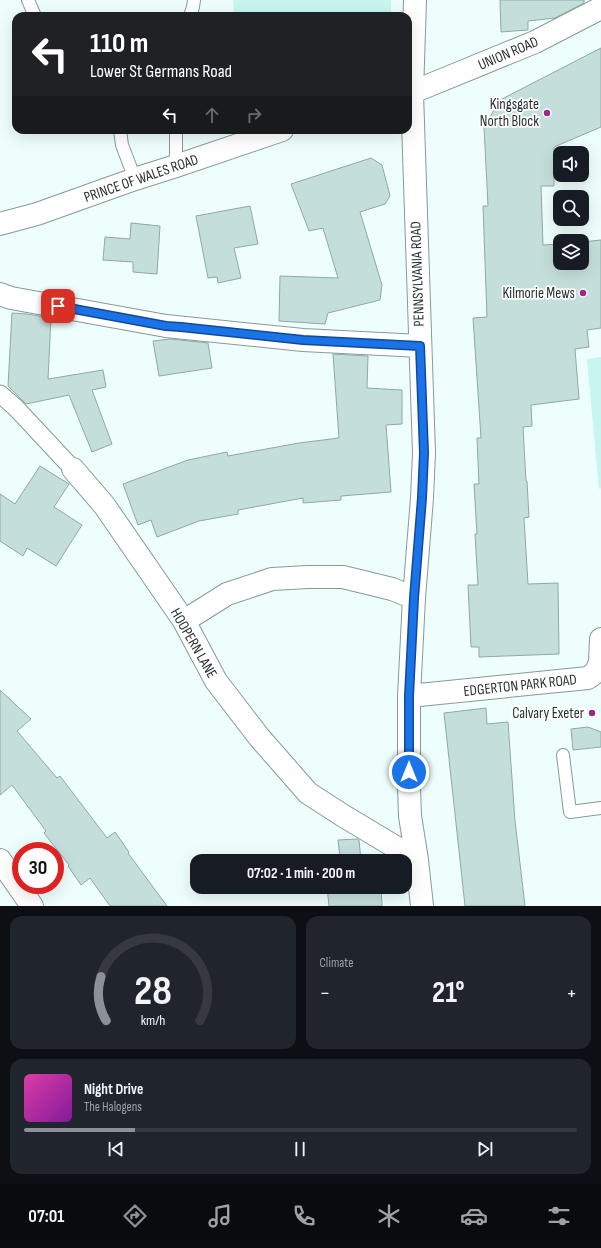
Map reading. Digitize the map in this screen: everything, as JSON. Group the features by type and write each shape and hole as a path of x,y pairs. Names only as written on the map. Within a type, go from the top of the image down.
{"street":[{"name":"PENNSYLVANIA ROAD","path":"412,56 415,0"},
{"name":"UNION ROAD","path":"412,92 535,42 601,8"},
{"name":"PRINCE OF WALES ROAD","path":"0,224 37,214 134,178 176,166 270,134"},
{"name":"PENNSYLVANIA ROAD","path":"412,134 424,453 409,696 409,788 410,816 422,906"},
{"path":"0,294 11,298 166,326 303,340 420,346"},
{"name":"HOOPERN LANE","path":"0,394 16,408 73,469 104,505 184,621 216,681 259,737 308,793 417,860"},
{"path":"184,621 227,594 272,579 343,577 392,590 414,598"},
{"name":"EDGERTON PARK ROAD","path":"409,696 588,678 596,672 600,662 601,639"},
{"path":"0,860 32,906"}],"lane":[{"path":"28,0 33,12"},
{"path":"191,12 194,0"},
{"path":"121,134 122,145 134,178"},
{"path":"176,134 176,166"},
{"path":"563,755 570,812 601,808"}],"green space":[{"path":"233,0 391,0 391,12 234,12"},
{"path":"601,357 601,488 599,489 587,359"}],"building":[{"path":"500,0 584,0 584,3 555,18 528,21 528,30 501,32"},
{"path":"601,48 601,127 556,146 553,146 554,186 541,186 543,245 553,244 553,270 589,270 589,241 601,240 601,328 587,330 589,347 575,349 579,399 531,405 532,426 523,427 529,517 524,518 528,584 558,583 559,654 479,657 479,647 471,647 468,585 478,585 474,484 479,484 477,438 481,438 473,318 487,317 483,206 488,206 484,127 500,100"},
{"path":"371,158 382,165 390,196 385,204 360,212 382,285 380,300 328,313 325,324 279,321 280,276 338,278 323,228 309,231 291,184"},
{"path":"250,206 258,244 234,248 241,278 218,283 217,277 208,278 196,216"},
{"path":"131,223 160,226 157,274 133,272 133,262 103,260 105,237 130,239"},
{"path":"12,313 51,318 48,379 103,370 106,387 92,390 112,444 92,452 69,395 26,404 8,386"},
{"path":"170,339 208,343 212,368 159,376 153,341"},
{"path":"333,354 368,356 367,388 402,390 402,424 386,425 391,492 341,496 341,500 303,503 303,498 238,510 238,514 199,521 157,537 151,520 138,525 123,484 188,460 227,452 228,456 299,443 339,438"},
{"path":"40,466 69,484 54,507 82,525 56,566 27,548 23,556 0,541 0,494 15,504"},
{"path":"0,690 31,719 17,731 57,778 60,776 107,838 115,832 129,852 128,853 167,906 110,906 90,878 81,885 64,859 64,842 51,842 44,833 46,831 12,785 0,795"},
{"path":"486,708 487,724 508,722 515,821 525,906 465,906 444,713"},
{"path":"588,727 601,732 601,747 573,750 571,729"},
{"path":"338,840 359,840 360,854 340,854"},
{"path":"328,894 381,894 382,906 329,906"}],"place":[{"name":"Kingsgate North Block","path":"547,113"},
{"name":"Kilmorie Mews","path":"583,293"},
{"name":"Calvary Exeter","path":"592,713"}],"route":[{"path":"58,306 166,326 303,340 420,346 424,453 409,696 409,772"}]}
